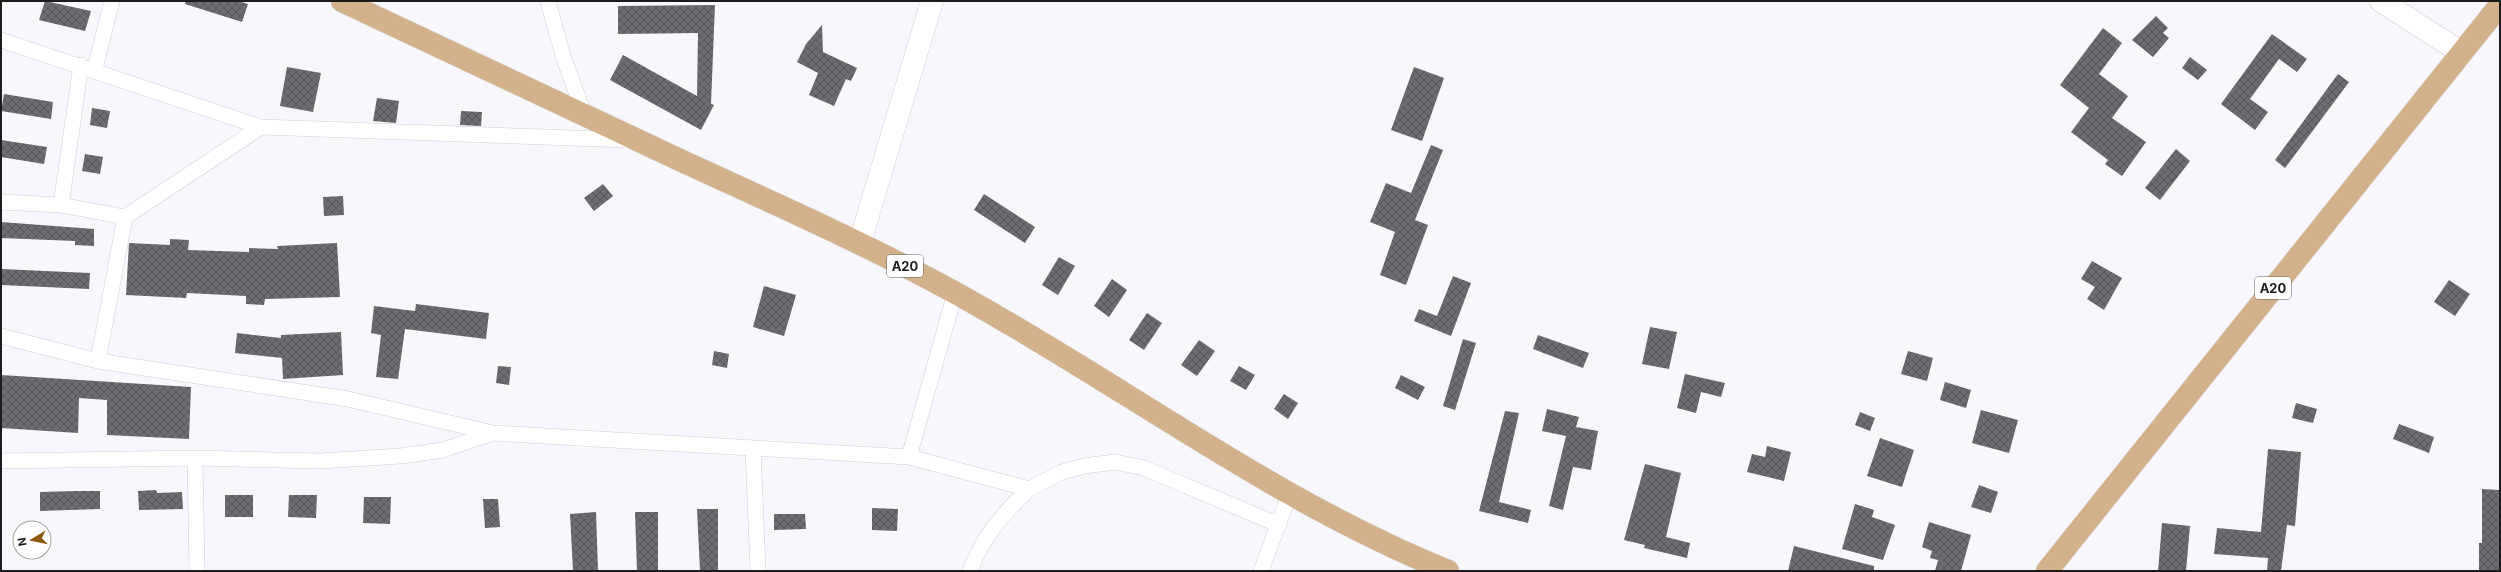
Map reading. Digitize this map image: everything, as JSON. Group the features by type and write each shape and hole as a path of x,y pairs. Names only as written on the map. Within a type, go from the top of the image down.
{"main road":[{"name":"A20","path":"342,1 585,116 860,242 955,293 1118,388 1290,493 1406,553 1448,571"},
{"name":"A20","path":"2047,571 2500,5"}],"street":[{"path":"95,69 112,1"},
{"path":"548,1 563,56 585,116"},
{"path":"860,242 932,1"},
{"path":"2381,1 2462,53"},
{"path":"1,40 95,69 261,127 638,140"},
{"path":"61,204 81,65"},
{"path":"1,202 61,204 125,217 261,127"},
{"path":"98,361 125,217"},
{"path":"909,457 955,293"},
{"path":"1,336 98,361 348,399 493,433 909,457 1028,489"},
{"path":"1,461 195,458 320,460 401,456 443,450 493,433"},
{"path":"753,449 758,571"},
{"path":"195,458 197,571"},
{"path":"970,571 978,549 998,520 1028,489 1062,472 1084,466 1115,462 1144,468 1279,525"},
{"path":"1261,571 1290,493"}],"building":[{"path":"45,1 91,11 85,31 39,20"},
{"path":"186,1 238,1 248,4 242,22 185,4"},
{"path":"715,5 711,104 714,105 701,130 610,80 623,55 697,96 698,33 618,34 618,6"},
{"path":"2156,16 2168,28 2163,33 2169,38 2153,57 2132,40"},
{"path":"822,25 823,52 857,68 851,81 846,79 834,106 809,95 818,73 797,62 806,44"},
{"path":"2103,28 2122,43 2099,74 2128,96 2112,118 2146,142 2122,176 2105,164 2108,160 2071,132 2089,108 2060,85"},
{"path":"2272,34 2307,59 2297,72 2279,59 2250,99 2268,112 2255,130 2221,104"},
{"path":"2190,57 2207,70 2198,80 2182,68"},
{"path":"287,67 321,73 313,112 280,106"},
{"path":"1414,67 1444,78 1422,141 1391,130"},
{"path":"2338,74 2349,82 2285,168 2275,160"},
{"path":"4,94 53,102 51,119 1,111"},
{"path":"377,98 399,101 396,123 373,121"},
{"path":"92,108 110,111 107,128 90,125"},
{"path":"461,111 482,112 481,126 460,125"},
{"path":"1,140 47,147 44,164 1,157"},
{"path":"1431,145 1443,150 1415,220 1428,225 1406,285 1380,275 1395,232 1370,222 1386,183 1411,193"},
{"path":"2176,149 2190,161 2160,200 2145,188"},
{"path":"85,154 103,157 100,174 82,171"},
{"path":"603,184 613,196 594,211 584,198"},
{"path":"984,194 1035,227 1025,243 974,210"},
{"path":"343,196 344,215 324,216 323,197"},
{"path":"1,222 94,229 94,246 75,245 75,241 1,238"},
{"path":"170,239 189,240 188,250 249,252 249,248 278,249 277,246 337,243 340,297 265,299 264,305 246,304 246,296 187,293 186,298 126,295 129,243 170,245"},
{"path":"1059,257 1075,266 1058,295 1042,285"},
{"path":"2092,261 2122,278 2104,310 2087,299 2095,287 2081,279"},
{"path":"1,269 90,273 89,289 1,285"},
{"path":"1453,276 1471,283 1451,336 1414,321 1419,309 1437,316"},
{"path":"1112,279 1127,290 1109,317 1094,306"},
{"path":"2449,280 2470,294 2455,316 2434,302"},
{"path":"764,286 796,295 784,336 753,327"},
{"path":"416,304 489,313 486,339 405,329 398,379 376,377 381,335 371,333 374,306 415,311"},
{"path":"1147,313 1162,323 1144,350 1129,340"},
{"path":"1650,327 1677,332 1669,369 1642,364"},
{"path":"341,332 343,375 283,379 282,358 235,353 237,333 281,338 281,335"},
{"path":"1538,335 1589,353 1583,368 1533,349"},
{"path":"1463,339 1476,343 1455,410 1443,406"},
{"path":"1199,340 1215,351 1197,376 1181,365"},
{"path":"714,351 729,354 727,368 712,365"},
{"path":"1908,351 1933,358 1927,381 1901,374"},
{"path":"498,366 511,367 509,385 496,383"},
{"path":"1239,366 1255,375 1246,390 1230,381"},
{"path":"1685,374 1725,383 1721,397 1701,392 1696,413 1677,408"},
{"path":"1,375 191,387 189,439 107,435 107,400 79,398 78,433 1,428"},
{"path":"1401,375 1425,387 1418,400 1395,388"},
{"path":"1945,382 1971,390 1966,408 1940,400"},
{"path":"1284,394 1298,403 1288,419 1274,409"},
{"path":"2296,403 2317,409 2313,423 2292,418"},
{"path":"1547,409 1579,417 1576,427 1598,431 1591,470 1573,467 1563,510 1549,506 1566,436 1542,431"},
{"path":"1981,410 2018,420 2009,453 1972,443"},
{"path":"1505,411 1519,413 1499,502 1531,510 1528,523 1479,511"},
{"path":"1860,412 1875,418 1870,431 1855,425"},
{"path":"2399,424 2434,437 2429,453 2393,439"},
{"path":"1880,438 1914,450 1902,487 1867,476"},
{"path":"1767,446 1791,452 1784,481 1747,472 1752,454 1765,457"},
{"path":"2268,449 2301,452 2295,526 2287,525 2281,571 2267,571 2268,558 2214,554 2217,528 2261,532"},
{"path":"1645,464 1681,473 1666,537 1690,543 1687,558 1644,548 1645,545 1624,540"},
{"path":"1979,485 1998,492 1991,513 1971,507"},
{"path":"2482,489 2500,490 2500,571 2479,571 2479,543 2482,543"},
{"path":"156,490 157,493 182,492 183,509 139,510 138,491"},
{"path":"100,491 100,509 40,511 40,492"},
{"path":"225,495 253,495 253,517 225,517"},
{"path":"289,495 317,495 316,518 288,517"},
{"path":"364,497 391,497 390,524 363,523"},
{"path":"483,499 498,499 500,527 485,528"},
{"path":"1855,504 1874,510 1872,517 1895,525 1883,560 1842,549"},
{"path":"872,508 898,509 897,531 872,530"},
{"path":"697,509 718,509 718,571 700,571"},
{"path":"596,512 598,571 573,571 570,514"},
{"path":"635,512 658,512 658,571 637,571"},
{"path":"774,514 805,514 806,529 774,530"},
{"path":"1929,522 1971,535 1961,571 1935,571 1938,560 1930,558 1932,551 1922,547"},
{"path":"2162,523 2190,526 2186,571 2158,571"},
{"path":"1794,546 1874,566 1874,571 1788,571"}]}
